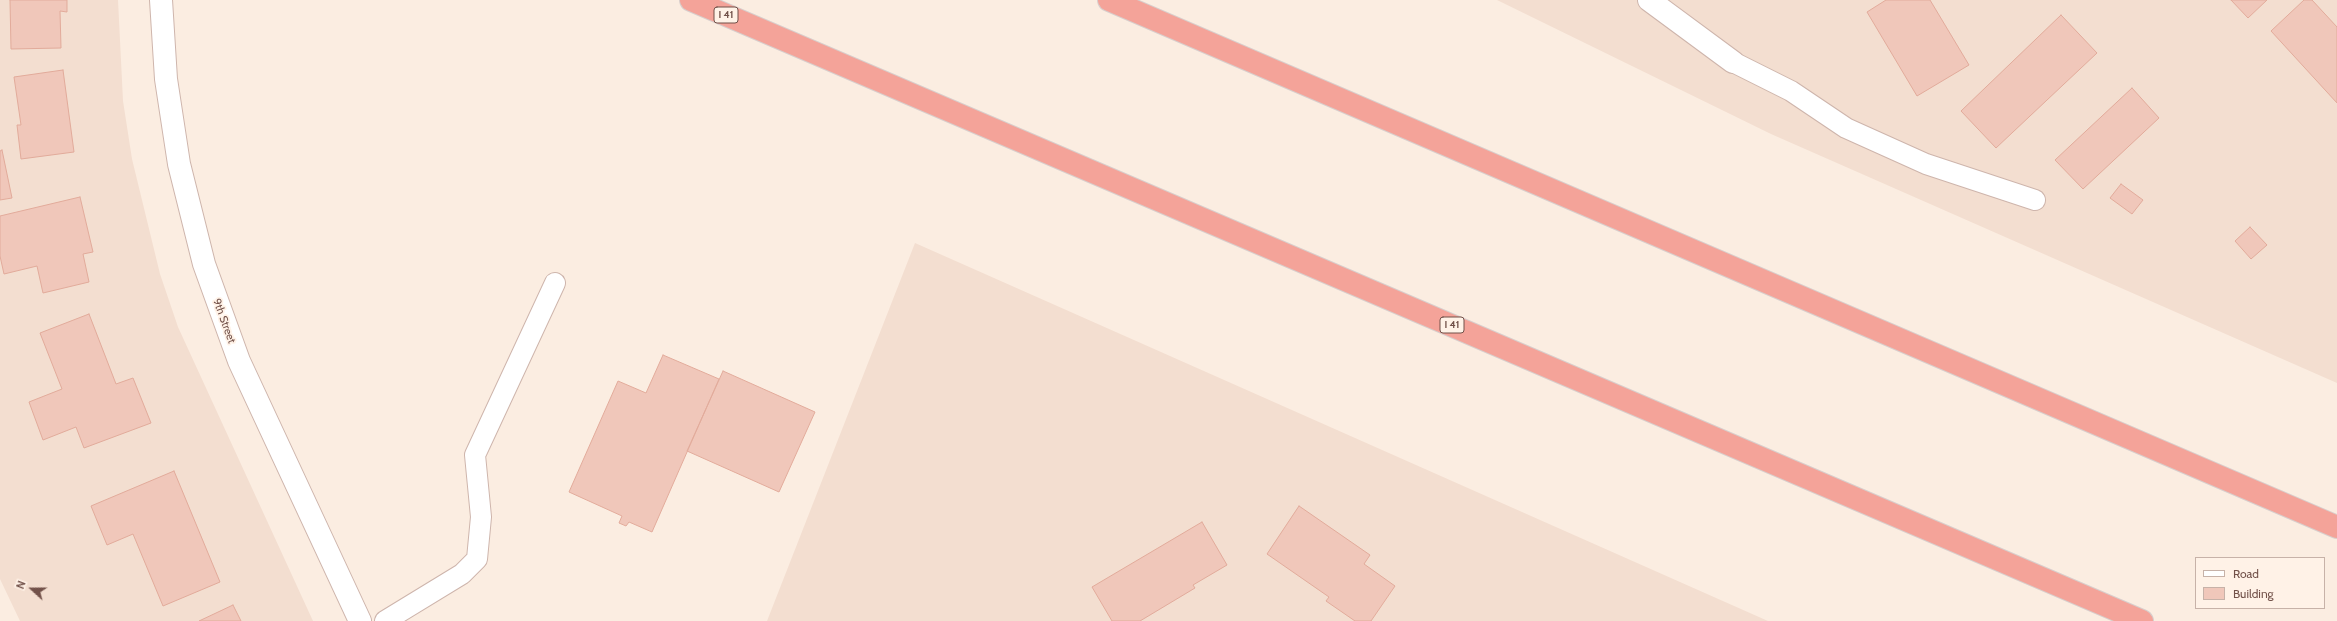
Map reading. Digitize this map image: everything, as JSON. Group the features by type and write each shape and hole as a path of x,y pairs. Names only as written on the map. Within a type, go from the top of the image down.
{"highway":[{"name":"I 41","path":"691,0 2142,621"},
{"path":"1109,0 2337,527"}],"street":[{"name":"9th Street","path":"161,0 166,79 179,164 204,264 239,361 360,621"},
{"path":"1649,0 1733,62"}],"lane":[{"path":"1733,62 1791,91 1846,128 1919,161 2035,200"},
{"path":"384,621 462,574 478,559 481,517 475,455 555,283"}],"shaded area":[{"path":"0,0 118,0 123,101 132,159 160,274 178,327 313,621 20,621 0,579"},
{"path":"1497,0 2337,0 2337,383 1771,134"},
{"path":"915,243 1768,621 767,621"}],"building":[{"path":"10,0 67,0 67,12 60,11 61,48 11,49"},
{"path":"1886,0 1930,0 1969,65 1917,96 1867,12"},
{"path":"2231,0 2267,0 2248,18"},
{"path":"2304,0 2312,0 2337,27 2337,103 2271,31"},
{"path":"2061,15 2097,53 1996,148 1961,111"},
{"path":"63,70 74,152 21,159 17,125 21,125 14,77"},
{"path":"2132,88 2159,118 2083,189 2055,160"},
{"path":"2,150 12,198 0,200 0,151"},
{"path":"2121,184 2143,200 2132,214 2110,198"},
{"path":"80,197 93,252 83,254 89,282 43,293 37,266 4,274 0,256 0,216"},
{"path":"2250,227 2267,245 2251,259 2235,241"},
{"path":"89,314 116,384 133,378 151,423 84,448 76,427 43,440 29,402 62,389 40,333"},
{"path":"663,355 719,379 652,532 629,522 626,526 619,523 622,516 569,492 618,381 646,393"},
{"path":"723,371 815,412 779,492 687,451"},
{"path":"174,471 220,582 163,606 133,534 107,545 91,506"},
{"path":"1299,506 1370,555 1364,564 1395,586 1371,621 1355,621 1326,601 1329,597 1267,554"},
{"path":"1202,522 1227,565 1193,585 1195,588 1140,621 1112,621 1092,587"},
{"path":"233,605 241,621 199,621"}]}
